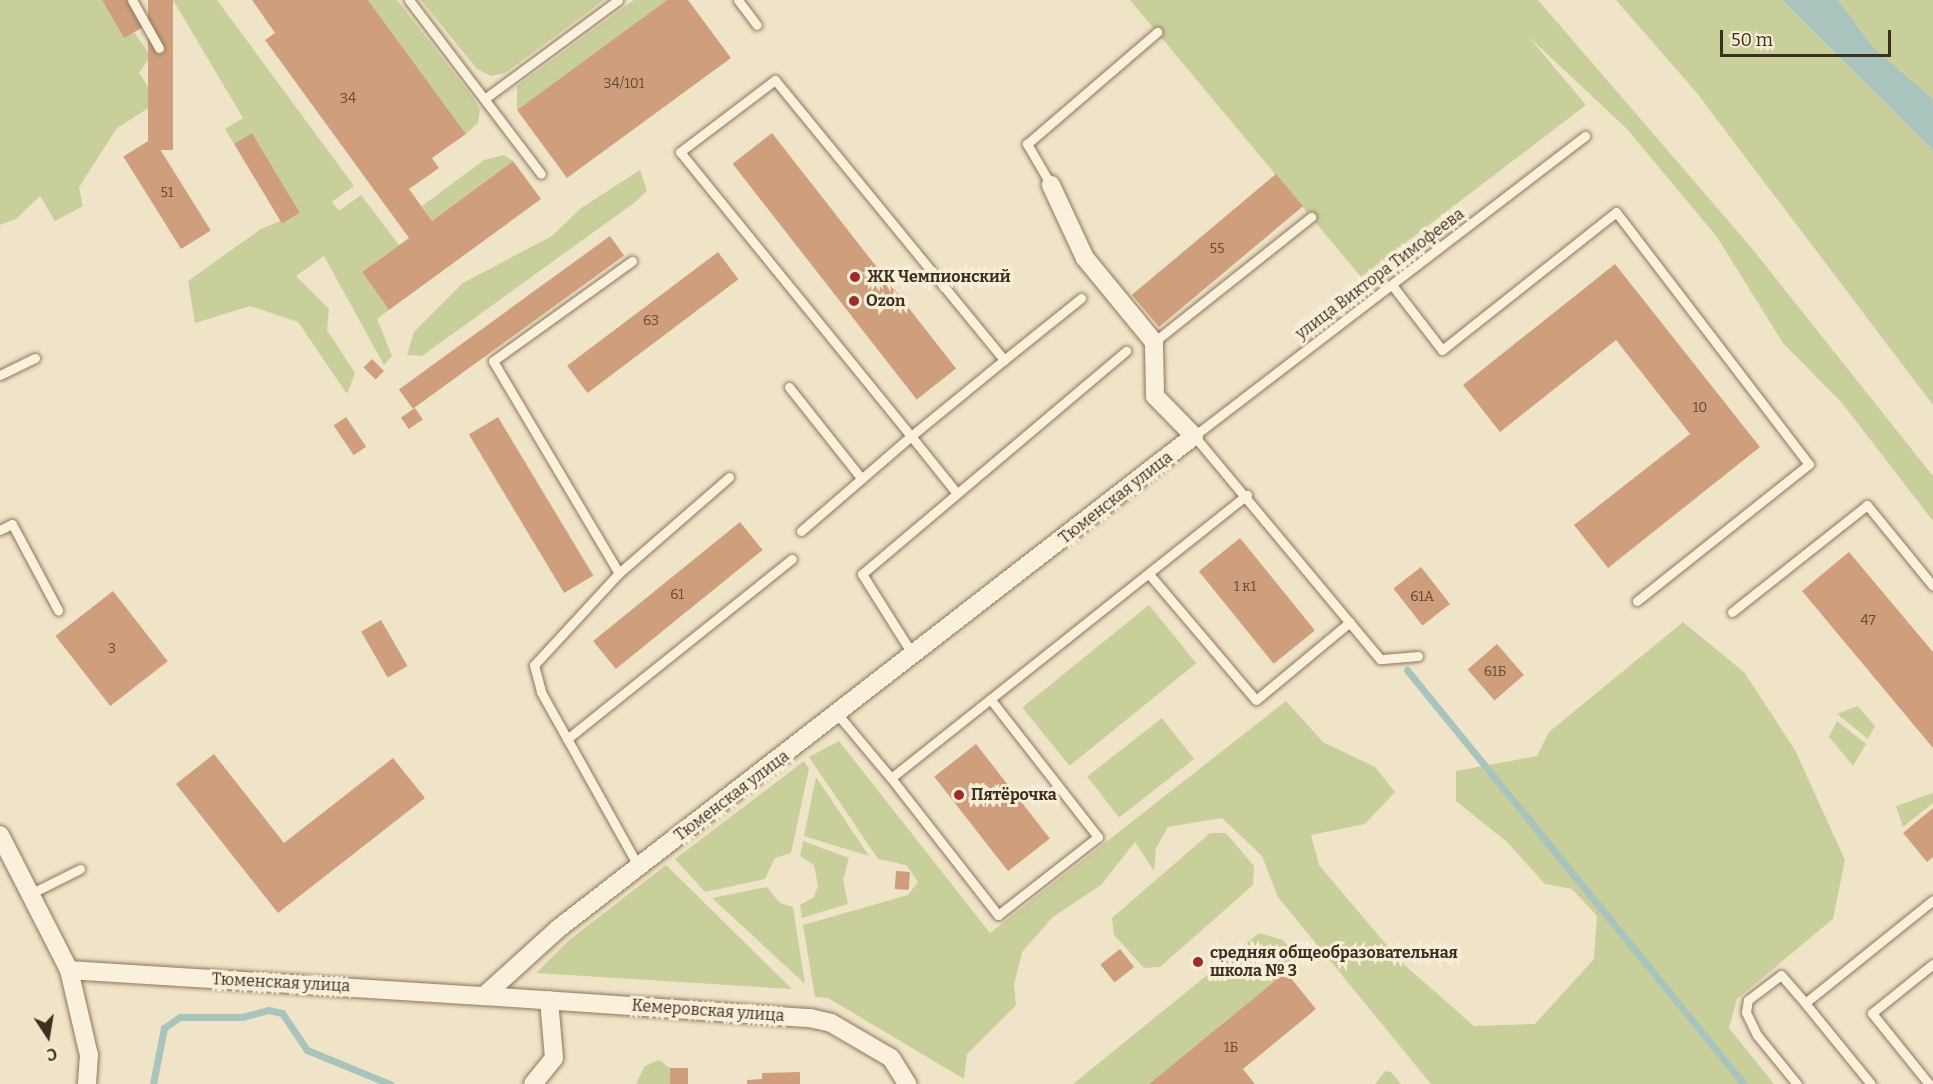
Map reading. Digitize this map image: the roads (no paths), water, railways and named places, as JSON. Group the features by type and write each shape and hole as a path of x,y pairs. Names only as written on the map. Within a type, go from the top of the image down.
{"street":[{"path":"1051,185 1085,258 1154,342 1155,396 1194,436"},
{"name":"Тюменская улица","path":"69,970 484,996 559,928 838,716 1194,436"},
{"path":"0,835 69,970 89,1055 87,1084"},
{"name":"Кемеровская улица","path":"484,996 810,1018 831,1023 891,1058 907,1084"},
{"path":"533,1084 554,1058 549,1000"}],"lane":[{"path":"132,0 159,48"},
{"path":"409,0 487,97 499,122 542,174"},
{"path":"487,97 618,0"},
{"path":"738,0 757,25"},
{"path":"1051,185 1027,144 1157,32"},
{"path":"955,491 680,152 776,80 1004,360"},
{"name":"улица Виктора Тимофеева","path":"1194,436 1585,136"},
{"path":"1392,285 1442,350 1616,212 1809,464 1637,601"},
{"path":"1154,342 1311,217"},
{"path":"619,573 493,361 632,261"},
{"path":"801,531 911,436 1081,298"},
{"path":"914,657 862,574 955,491 1126,351"},
{"path":"0,375 34,358"},
{"path":"789,387 862,479"},
{"path":"1194,436 1247,495 1380,659 1418,656"},
{"path":"639,867 541,692 534,665 619,573 729,477"},
{"path":"891,778 1247,495"},
{"path":"1732,612 1867,505 1933,586"},
{"path":"0,530 12,524 58,610"},
{"path":"567,739 792,559"},
{"path":"1149,574 1256,700 1350,622"},
{"path":"838,716 891,778 998,915 1098,837 990,699"},
{"path":"30,894 80,869"},
{"path":"1805,1003 1933,900"},
{"path":"1929,1084 1872,1013 1933,964"},
{"path":"1797,1084 1757,1035 1746,1012 1748,1000 1781,975 1871,1084"}],"water":[{"path":"1782,0 1838,0 1873,47 1933,99 1933,150"}],"waterway":[{"path":"1407,670 1744,1084"},
{"path":"153,1084 164,1028 180,1017 242,1017 268,1010 282,1013 307,1050 390,1084"}],"place":[{"name":"ЖК Чемпионский","path":"855,277"},
{"name":"Ozon","path":"854,301"},
{"name":"Пятёрочка","path":"959,795"},
{"name":"средняя общеобразовательная школа № 3","path":"1198,962"}]}
